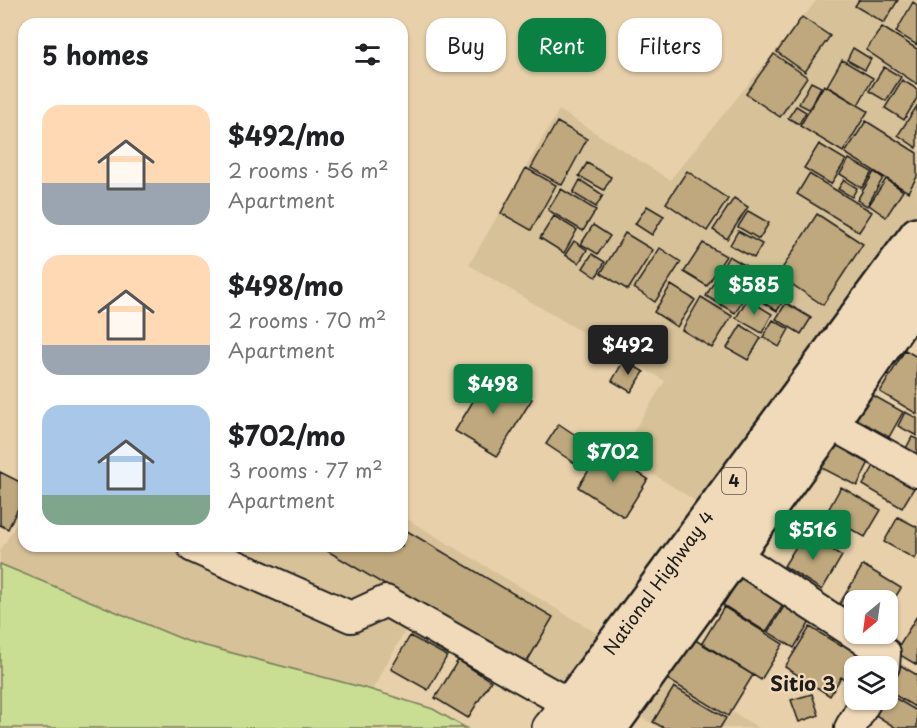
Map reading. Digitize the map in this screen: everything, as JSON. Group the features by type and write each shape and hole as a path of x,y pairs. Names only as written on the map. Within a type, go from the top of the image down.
{"main road":[{"name":"National Highway 4","path":"565,720 917,234"},
{"path":"565,720 641,647 917,265"},
{"path":"610,728 831,424 917,299"}],"street":[{"path":"831,424 917,472"},
{"path":"204,552 351,617 386,601 565,720"},
{"path":"736,556 885,653 885,656"},
{"path":"850,728 861,710"}],"shaded area":[{"path":"817,0 917,0 917,212 852,307 705,507 620,453 665,381 469,265 559,110 670,180"},
{"path":"408,520 608,640 556,709 407,627 372,690 187,641 0,564 0,551 18,521 18,552 408,552"},
{"path":"661,678 729,718 733,712 759,728 660,728 635,714"}],"green space":[{"path":"0,564 187,641 372,690 433,709 466,728 0,728"}],"building":[{"path":"859,0 898,0 884,23 855,6"},
{"path":"913,2 917,5 917,45 896,32"},
{"path":"802,17 830,36 805,72 777,52"},
{"path":"882,27 917,49 917,84 866,50"},
{"path":"853,48 871,59 865,70 847,60"},
{"path":"774,54 807,77 780,117 746,94"},
{"path":"842,60 873,78 858,105 827,86"},
{"path":"884,67 901,77 886,101 869,91"},
{"path":"902,80 917,89 917,98 904,120 885,108"},
{"path":"811,82 821,87 809,109 799,104"},
{"path":"824,85 868,111 843,152 800,126"},
{"path":"796,106 806,112 799,124 788,118"},
{"path":"917,106 917,148 898,135"},
{"path":"866,121 917,153 917,177 908,192 845,153"},
{"path":"557,122 587,139 562,185 531,168"},
{"path":"819,144 846,160 831,184 804,168"},
{"path":"849,159 872,172 862,188 840,174"},
{"path":"587,163 611,177 604,190 579,176"},
{"path":"526,168 556,185 531,230 501,213"},
{"path":"687,171 728,199 707,231 666,203"},
{"path":"874,172 883,178 867,206 857,200"},
{"path":"809,174 872,212 859,232 797,194"},
{"path":"886,179 903,191 886,217 869,205"},
{"path":"580,180 603,195 596,207 573,193"},
{"path":"844,180 857,188 852,197 838,189"},
{"path":"561,189 596,210 583,231 548,210"},
{"path":"734,198 748,207 727,239 713,230"},
{"path":"647,206 664,216 652,235 635,224"},
{"path":"748,211 769,223 759,239 738,227"},
{"path":"817,214 863,244 823,305 778,275"},
{"path":"554,216 577,230 564,253 540,238"},
{"path":"593,225 610,236 598,254 581,244"},
{"path":"738,231 762,244 754,258 730,245"},
{"path":"625,233 653,250 628,290 601,273"},
{"path":"574,241 587,250 579,263 565,255"},
{"path":"703,243 726,256 707,286 684,272"},
{"path":"660,248 681,262 655,302 634,288"},
{"path":"592,254 605,262 596,277 583,268"},
{"path":"729,256 758,273 735,313 706,296"},
{"path":"761,276 788,293 777,311 750,295"},
{"path":"671,285 695,300 677,327 654,312"},
{"path":"701,297 732,316 712,348 682,330"},
{"path":"747,299 772,314 762,333 736,318"},
{"path":"786,303 811,318 801,334 776,319"},
{"path":"773,320 789,329 779,347 763,337"},
{"path":"741,325 761,338 748,360 727,348"},
{"path":"905,350 917,357 917,414 880,392"},
{"path":"624,360 644,372 631,392 612,381"},
{"path":"490,373 532,399 497,456 455,431"},
{"path":"867,392 903,412 889,437 853,417"},
{"path":"905,412 917,418 917,436 898,426"},
{"path":"559,424 595,448 582,468 546,444"},
{"path":"840,432 875,450 857,486 822,468"},
{"path":"912,437 917,439 917,466 901,458"},
{"path":"602,450 648,479 624,517 578,487"},
{"path":"879,457 917,483 902,508 863,485"},
{"path":"0,472 18,481 18,508 8,529 0,525"},
{"path":"841,487 881,510 865,537 849,528 841,541 818,528"},
{"path":"898,517 917,527 915,559 884,542"},
{"path":"408,532 553,617 524,667 329,552 408,552"},
{"path":"805,532 842,556 822,590 784,566"},
{"path":"863,565 901,588 898,593 898,590 848,590"},
{"path":"746,568 790,594 766,632 723,605"},
{"path":"844,596 844,612 837,608"},
{"path":"790,597 816,612 794,648 768,632"},
{"path":"724,607 783,644 761,680 702,643"},
{"path":"917,616 917,665 895,652"},
{"path":"810,627 841,646 844,642 844,644 854,644 874,656 844,656 844,679 841,677 830,696 785,667"},
{"path":"410,636 447,656 428,690 391,669"},
{"path":"692,638 753,675 728,716 667,679"},
{"path":"458,660 491,681 468,718 435,698"},
{"path":"898,664 917,675 915,707 898,697"},
{"path":"674,687 726,718 720,728 664,728 653,722"},
{"path":"812,694 819,715 799,722 791,700"},
{"path":"898,700 917,711 917,728 896,728 874,714 876,710 898,710"}],"district":[{"name":"Sitio 3","path":"803,684"}]}
